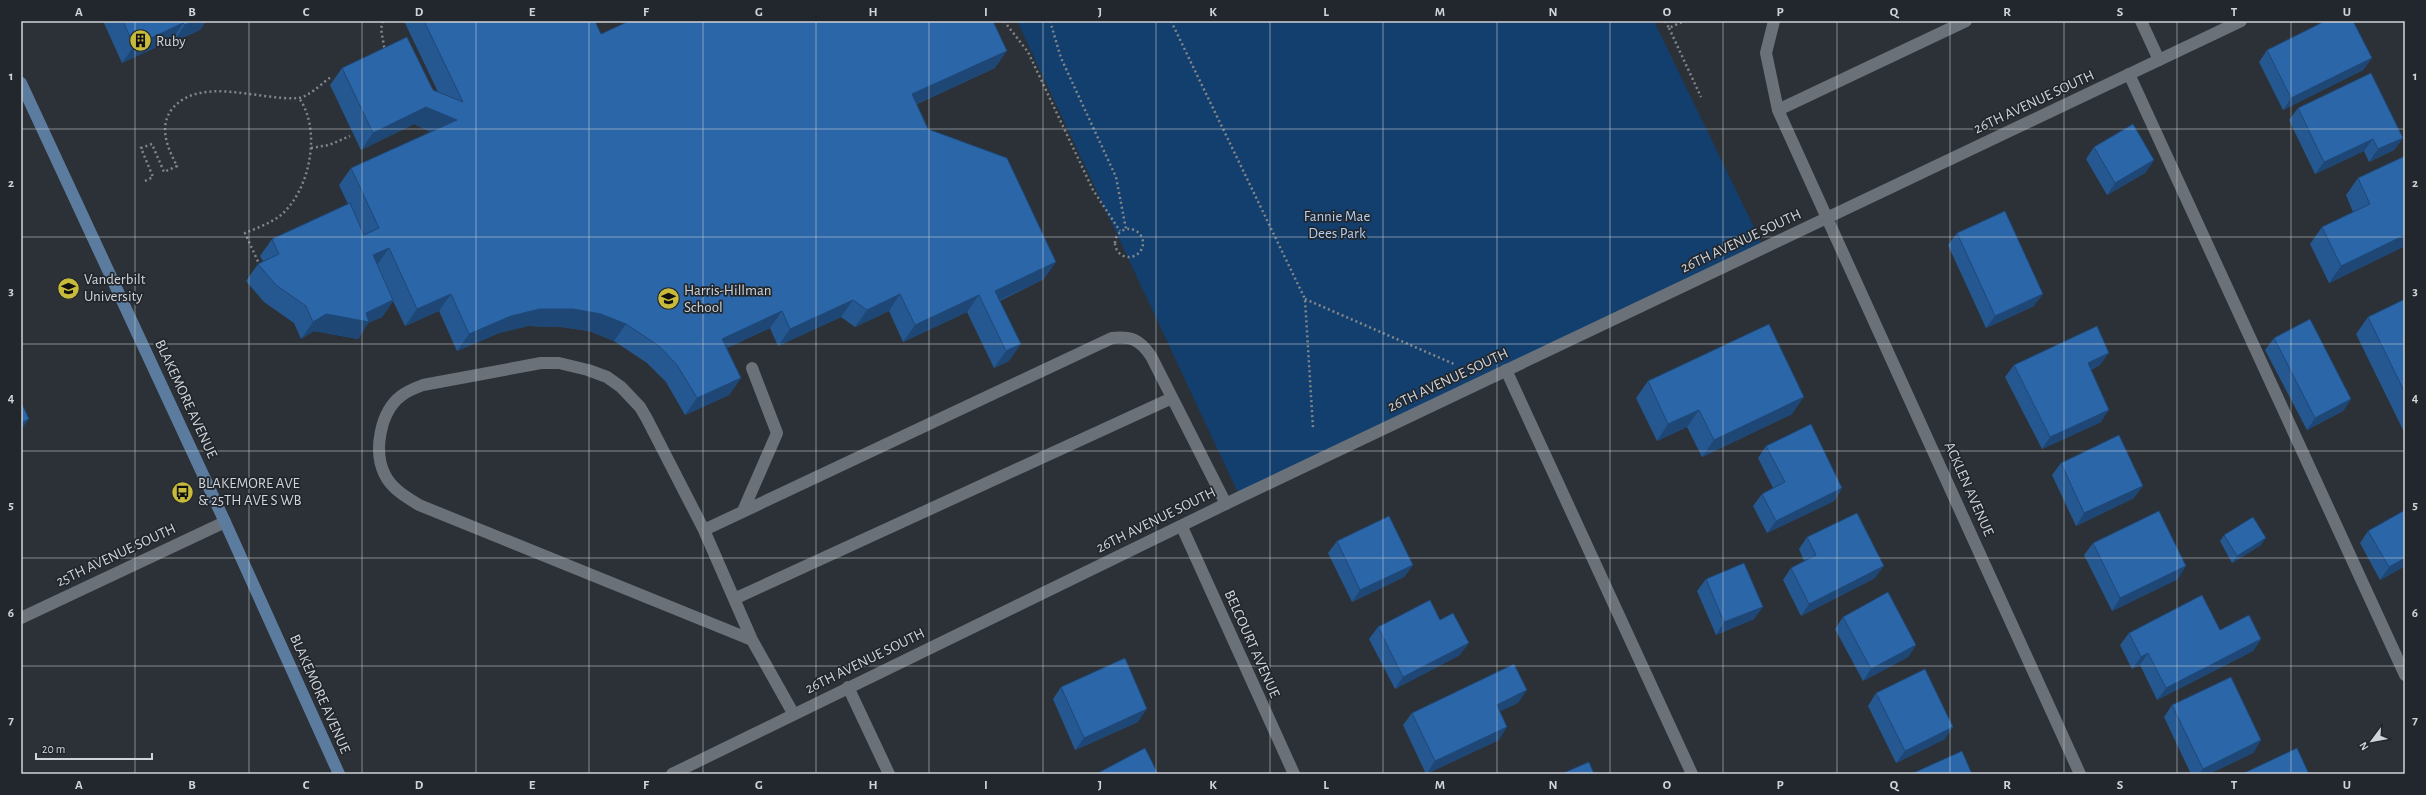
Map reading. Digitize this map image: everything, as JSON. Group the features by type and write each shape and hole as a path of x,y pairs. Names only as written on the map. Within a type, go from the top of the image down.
{"main road":[{"name":"BLAKEMORE AVENUE","path":"21,83 225,522 339,774"}],"street":[{"name":"ACKLEN AVENUE","path":"1774,21 1766,53 1778,110 2080,774"},
{"path":"1778,110 1966,21"},
{"path":"2141,21 2159,60"},
{"name":"26TH AVENUE SOUTH","path":"673,774 793,713 1182,527 1226,504 2241,21"},
{"path":"2129,74 2405,675"},
{"path":"704,530 1112,338 1133,337 1143,344 1226,504"},
{"path":"752,640 419,505 404,496 385,475 380,462 381,433 392,405 409,390 541,362 559,363 588,370 607,377 640,407 704,530 752,640 793,713"},
{"path":"743,512 777,432 752,368"},
{"path":"1506,370 1692,774"},
{"path":"734,599 1172,398"},
{"name":"25TH AVENUE SOUTH","path":"21,618 225,522"},
{"name":"BELCOURT AVENUE","path":"1182,527 1294,774"},
{"path":"848,687 889,774"}],"path":[{"path":"383,21 381,29 385,52"},
{"path":"1004,21 1028,52 1093,190 1120,231"},
{"path":"1050,21 1061,58 1116,177 1126,229"},
{"path":"1171,21 1305,299 1313,428"},
{"path":"1665,21 1701,97"},
{"path":"1668,28 1684,21"},
{"path":"145,181 153,176 141,148 152,144 164,172 177,166 170,152 165,130 166,120 178,102 201,93 216,91 299,98 331,77"},
{"path":"260,266 245,233 280,215 292,203 306,170 311,148 307,115 299,98"},
{"path":"311,148 329,146 350,136"},
{"path":"1126,229 1136,231 1143,240 1140,252 1133,256 1125,257 1116,249 1115,239 1120,231 1126,229"},
{"path":"1305,299 1454,364"}],"green space":[{"name":"Fannie Mae Dees Park","path":"1017,21 1654,21 1764,248 1240,497"}],"building":[{"path":"123,21 194,21 185,25 183,23 134,46"},
{"path":"424,21 595,21 601,34 629,21 993,21 1007,51 912,94 928,129 1007,158 1056,262 995,291 1021,344 1006,351 979,295 915,325 900,294 867,310 853,300 790,329 782,311 722,339 741,378 697,398 677,365 659,346 626,324 601,314 573,309 540,309 511,316 469,334 451,294 417,309 389,248 373,255 393,300 366,313 369,322 326,314 313,322 306,306 276,285 258,264 279,254 272,239 350,203 364,235 379,228 351,168 457,120 426,107 373,133 342,68 407,37 433,90 463,102"},
{"path":"2325,21 2353,21 2372,58 2291,98 2267,50"},
{"path":"2371,73 2403,138 2378,149 2373,139 2324,162 2298,108"},
{"path":"2133,124 2154,160 2115,183 2094,147"},
{"path":"2405,156 2405,235 2341,266 2322,227 2370,204 2358,178"},
{"path":"2005,211 2043,294 1995,316 1957,233"},
{"path":"2405,299 2405,393 2368,317"},
{"path":"2310,319 2351,399 2315,418 2274,338"},
{"path":"1769,324 1804,397 1714,440 1699,410 1668,424 1648,381"},
{"path":"2097,326 2109,353 2088,363 2109,410 2050,437 2014,365"},
{"path":"21,402 29,419 21,423"},
{"path":"1811,424 1842,488 1776,521 1762,494 1785,482 1766,446"},
{"path":"2119,435 2143,486 2084,513 2061,463"},
{"path":"2405,510 2405,558 2389,567 2368,531"},
{"path":"2159,511 2186,566 2120,598 2093,543"},
{"path":"1857,513 1884,566 1809,604 1791,568 1816,555 1807,537"},
{"path":"1389,516 1413,565 1360,590 1337,541"},
{"path":"2253,517 2266,538 2237,556 2224,535"},
{"path":"1744,563 1763,607 1724,622 1706,579"},
{"path":"1888,592 1916,645 1871,669 1843,617"},
{"path":"2202,595 2220,630 2249,615 2261,639 2166,688 2148,653 2141,657 2129,633"},
{"path":"1430,600 1440,620 1453,613 1469,643 1403,677 1378,627"},
{"path":"1125,658 1147,709 1084,738 1061,687"},
{"path":"1514,664 1527,690 1497,705 1507,727 1435,761 1412,713"},
{"path":"1925,669 1953,727 1905,751 1876,693"},
{"path":"2231,677 2261,740 2203,769 2172,705"},
{"path":"1145,748 1158,774 1096,774"},
{"path":"2297,748 2309,774 2242,774"},
{"path":"1962,751 1972,774 1911,774"},
{"path":"1589,762 1594,774 1561,774"}],"place":[{"name":"Ruby","path":"140,41"},
{"name":"Vanderbilt University","path":"69,288"},
{"name":"Harris-Hillman School","path":"669,299"},
{"name":"BLAKEMORE AVE & 25TH AVE S WB","path":"183,492"}]}
